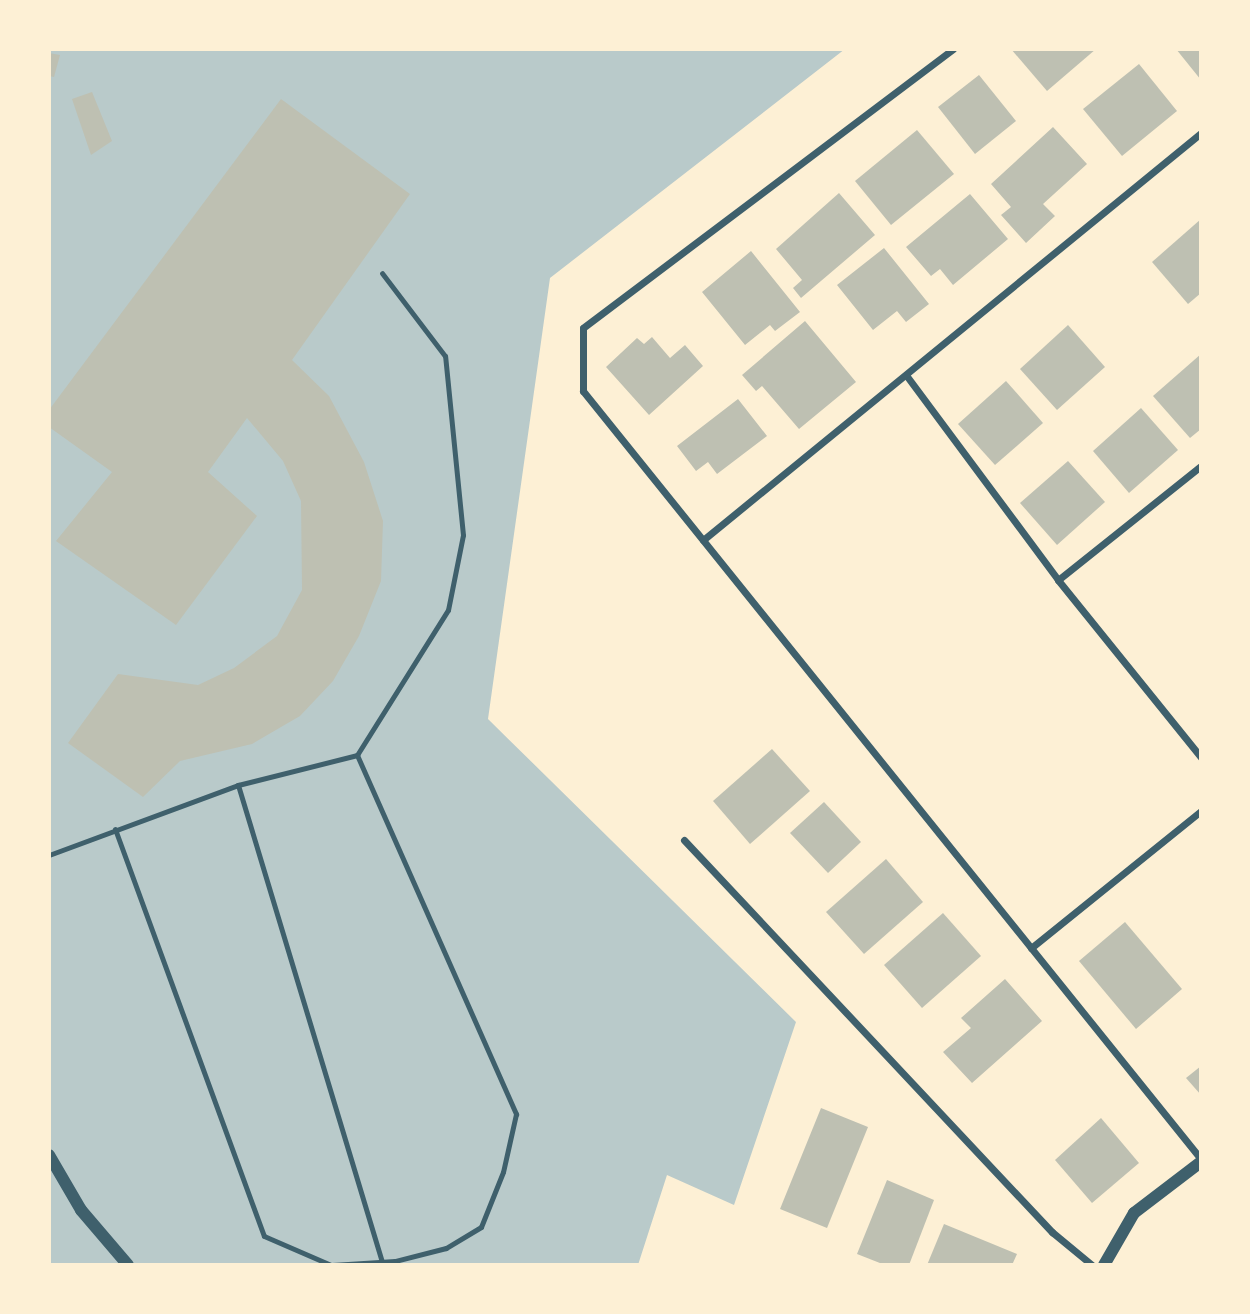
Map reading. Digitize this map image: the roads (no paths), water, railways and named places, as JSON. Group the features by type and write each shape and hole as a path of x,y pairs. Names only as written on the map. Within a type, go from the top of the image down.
{"street":[{"path":"953,49 583,328 583,391 1201,1161 1134,1213 1104,1265"},
{"path":"702,540 1201,133"},
{"path":"906,374 1058,580 1201,757"},
{"path":"1058,580 1201,466"},
{"path":"1031,948 1201,811"},
{"path":"684,840 1052,1231 1092,1265"},
{"path":"49,1155 81,1210 128,1265"}],"lane":[{"path":"49,855 238,785 357,755 448,610 463,535 445,356 382,273"},
{"path":"115,829 264,1236 332,1265 382,1261 446,1248 481,1227 503,1172 516,1114 357,755"},
{"path":"238,785 382,1261"}]}
